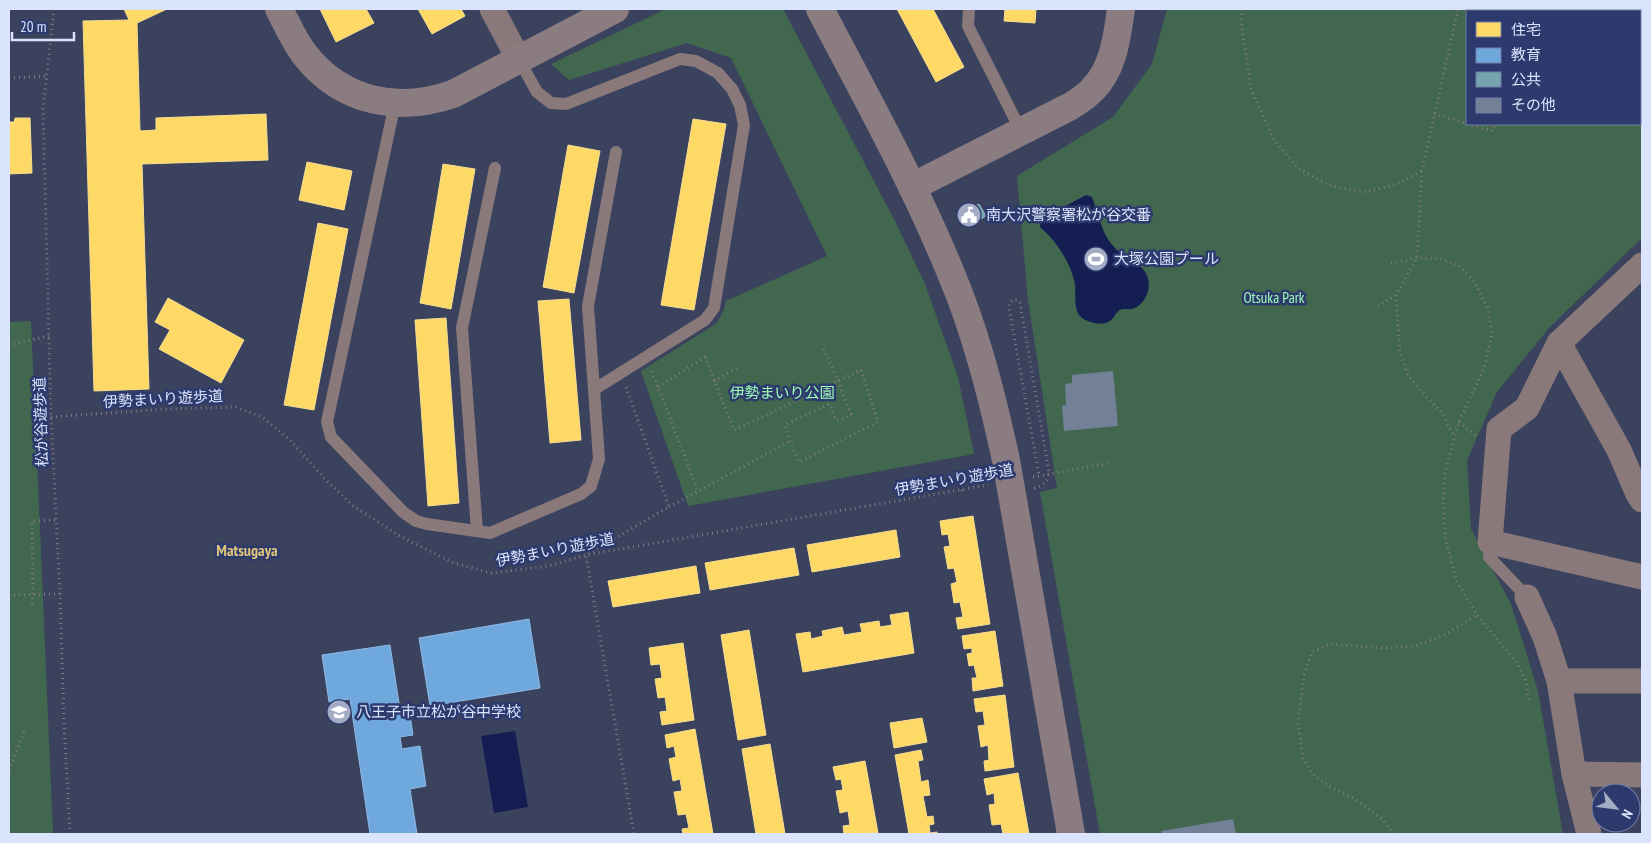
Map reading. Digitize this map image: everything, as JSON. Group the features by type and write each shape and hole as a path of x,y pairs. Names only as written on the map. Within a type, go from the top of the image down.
{"street":[{"path":"279,9 304,54 332,83 352,93 374,100 395,103 434,100 453,94 615,9"},
{"path":"492,9 519,60"},
{"path":"820,9 912,187 950,271 984,366 1008,470 1071,834"},
{"path":"912,187 1072,106 1094,88 1107,68 1115,48 1121,9"},
{"path":"1642,265 1559,343 1527,408 1499,429 1490,542 1642,577"},
{"path":"1559,343 1619,450 1642,500"},
{"path":"1527,597 1545,637 1559,681 1574,774 1589,834"},
{"path":"1559,681 1642,681"},
{"path":"1574,774 1642,775"}],"lane":[{"path":"969,9 968,26 1021,132"},
{"path":"519,60 537,92 551,103 566,104 680,59 696,61 718,73 732,89 740,105 744,125 714,308 704,320 595,389"},
{"path":"395,103 327,422 331,437 402,512 416,521 427,524 490,533 581,494 590,486 599,459 588,306 616,152"},
{"path":"477,531 462,328 495,168"},
{"path":"1490,542 1489,557 1527,597"}],"path":[{"name":"松が谷遊歩道","path":"54,9 44,109 49,336 70,834"},
{"path":"1242,9 1241,20 1251,89 1274,140 1298,168 1328,185 1366,192 1398,184 1422,171"},
{"path":"1378,306 1396,295 1417,258 1422,171 1458,9"},
{"path":"9,78 47,76"},
{"path":"1434,114 1466,124"},
{"path":"1470,125 1493,132 1494,125"},
{"path":"1391,263 1417,258 1443,259 1459,266 1474,281 1488,309 1492,334 1484,368 1459,422 1445,473 1446,541 1458,582 1476,616 1518,664 1526,681 1529,703"},
{"path":"1396,295 1400,353 1408,375 1443,414 1454,438"},
{"path":"1033,488 1044,486 1048,481 1050,472 1020,303 1017,300 1012,300 1009,308 1039,476"},
{"path":"9,345 49,336"},
{"path":"658,387 705,357 734,430 838,381 861,370 878,422 799,462 785,425 829,404 836,420 843,419 851,414 838,381 823,348"},
{"path":"651,368 698,491"},
{"path":"714,381 737,368"},
{"path":"621,373 669,507"},
{"name":"伊勢まいり遊歩道","path":"52,417 166,409 236,407 262,417 290,440 324,478 352,505 398,535 450,562 491,573 548,566 586,555 993,484"},
{"path":"634,834 586,555 790,441"},
{"name":"伊勢まいり遊歩道","path":"1030,477 1110,463"},
{"path":"962,490 959,475 985,470"},
{"path":"32,604 32,521 56,520"},
{"path":"9,595 60,594"},
{"path":"1394,834 1382,818 1355,799 1329,786 1315,776 1303,759 1298,723 1304,675 1312,652 1330,644 1385,648 1416,646 1448,633 1476,616"},
{"path":"9,770 25,729"}],"green space":[{"name":"伊勢まいり公園","path":"666,9 783,9 895,221 925,284 958,377 974,454 688,506 641,371 717,323 726,301 827,256 731,58 687,43 569,80 551,64"},
{"name":"Otsuka Park","path":"1167,9 1642,9 1642,238 1549,328 1497,392 1467,460 1471,529 1511,604 1538,691 1563,834 1100,834 1040,492 1057,488 1028,300 1017,176 1113,117 1152,64"},
{"path":"31,321 53,834 9,834 9,322"}],"shaded area":[{"name":"大塚公園プール","path":"1086,195 1092,197 1101,226 1110,242 1123,256 1142,268 1146,273 1149,285 1146,297 1138,306 1132,309 1120,310 1107,323 1087,321 1078,314 1075,284 1070,268 1052,239 1040,227 1041,219"},
{"path":"515,731 528,807 494,813 481,736"}],"building: 住宅":[{"path":"124,9 167,9 137,23 140,131 156,130 156,118 266,114 268,160 142,164 149,389 94,391 83,21 129,20"},
{"path":"320,9 366,9 374,23 336,42"},
{"path":"418,9 461,9 465,16 432,34"},
{"path":"897,9 933,9 964,67 936,82"},
{"path":"1005,9 1036,9 1035,23 1004,21"},
{"path":"15,118 30,118 32,173 9,174 9,122 14,122"},
{"path":"693,119 726,124 694,310 661,305"},
{"path":"568,145 600,151 574,293 543,287"},
{"path":"307,162 352,171 344,210 299,200"},
{"path":"443,164 475,169 451,309 420,303"},
{"path":"318,223 348,229 314,410 284,405"},
{"path":"168,298 244,340 221,383 159,349 170,330 155,322"},
{"path":"569,299 581,440 550,443 538,301"},
{"path":"446,318 459,503 428,506 415,320"},
{"path":"973,516 990,624 958,629 956,618 963,617 960,602 954,603 951,584 957,582 954,568 948,569 944,547 950,546 948,534 942,535 940,521"},
{"path":"896,530 900,557 812,572 807,545"},
{"path":"794,548 799,575 710,590 705,563"},
{"path":"696,566 700,593 613,607 608,581"},
{"path":"908,612 914,653 803,672 796,634 810,632 811,639 823,636 822,631 842,627 844,635 862,632 860,624 879,621 880,627 892,625 890,615"},
{"path":"749,630 766,735 738,740 721,635"},
{"path":"995,631 1003,686 973,691 972,678 977,678 974,665 969,666 967,654 972,653 972,648 964,649 962,636"},
{"path":"683,643 694,720 662,725 660,712 667,711 665,697 658,698 655,679 662,678 660,664 651,665 649,648"},
{"path":"1005,695 1014,767 985,771 984,761 989,760 988,745 981,747 978,726 985,725 983,711 976,712 974,699"},
{"path":"922,718 927,742 894,748 890,723"},
{"path":"695,729 713,834 683,834 682,829 689,828 686,814 678,815 674,792 682,791 680,779 673,781 669,759 676,757 674,746 667,748 665,735"},
{"path":"770,744 785,834 756,834 742,749"},
{"path":"921,750 923,760 918,761 921,782 928,780 930,795 923,796 927,817 933,816 934,824 929,825 930,833 937,832 937,834 909,834 895,755"},
{"path":"865,761 878,833 844,834 843,826 850,825 848,811 840,813 836,791 843,790 841,779 836,780 833,767"},
{"path":"1018,773 1029,834 1003,834 1001,824 992,825 989,805 995,804 994,793 987,795 984,779"}],"building: 教育":[{"path":"529,619 540,688 430,706 419,638"},
{"path":"390,645 401,716 410,715 413,735 400,737 402,749 420,746 426,786 410,789 417,834 370,834 350,699 329,702 322,655"}],"building: 公共":[{"path":"979,204 986,216 967,227 960,214"}],"building: その他":[{"path":"1113,371 1118,426 1064,431 1062,406 1066,405 1065,384 1072,383 1072,375"},
{"path":"1233,819 1236,834 1162,834 1161,831"}],"place":[{"name":"南大沢警察署松が谷交番","path":"969,215"},
{"name":"大塚公園プール","path":"1096,259"},
{"name":"八王子市立松が谷中学校","path":"339,712"}],"district":[{"name":"Matsugaya","path":"247,550"}]}
